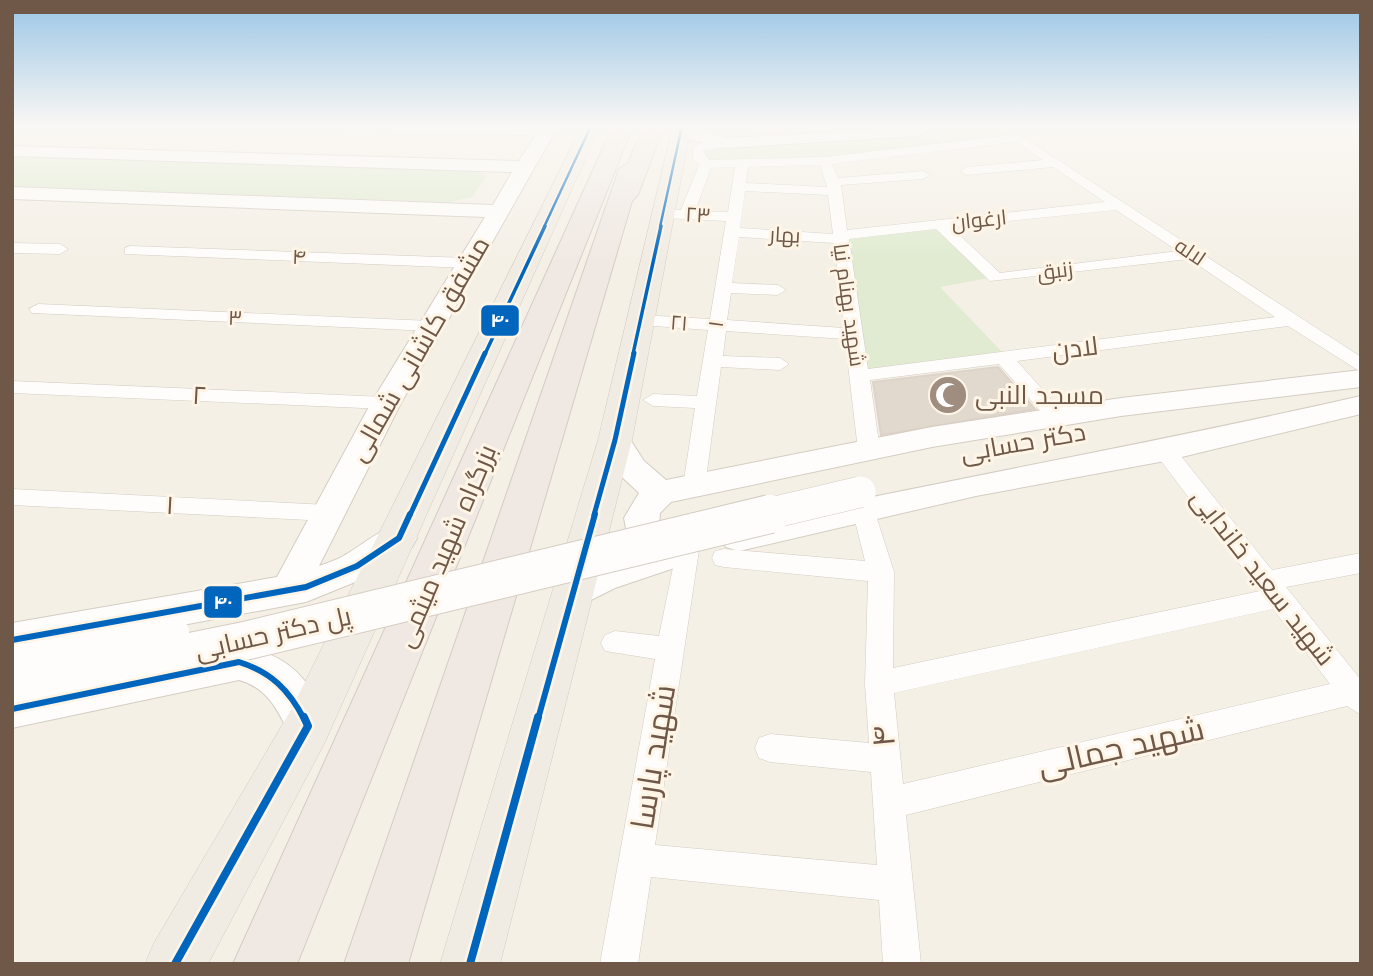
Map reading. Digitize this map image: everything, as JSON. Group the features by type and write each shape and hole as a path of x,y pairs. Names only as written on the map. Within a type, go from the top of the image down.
{"highway":[{"path":"604,208 605,172"},
{"name":"بزرگراه شهید میثمی","path":"376,964 411,860 604,208 612,172"},
{"name":"بزرگراه شهید میثمی","path":"265,964 604,208 632,172"},
{"path":"250,964 316,848"},
{"path":"385,964 411,860"}],"main road":[{"path":"442,209 479,200 493,192 502,177 497,172"},
{"name":"مشفق کاشانی شمالی","path":"283,584 328,513 386,403 521,172"},
{"path":"175,964 308,726 570,172"},
{"path":"470,964 615,440 641,320 675,214 671,172"},
{"path":"12,194 498,211"},
{"path":"572,595 602,578 679,552 861,481 1057,417 1361,379"},
{"name":"دکتر حسابی","path":"861,481 1361,379"},
{"path":"679,552 650,542 641,525 642,513 649,501 660,493 694,486 1015,477 1165,452 1361,404"},
{"name":"دکتر حسابی","path":"861,481 1183,429 1361,404"},
{"path":"615,440 633,469 660,493"},
{"name":"پل دکتر حسابی","path":"12,663 260,616 861,481"},
{"name":"پل دکتر حسابی","path":"12,688 249,640 861,481"},
{"path":"12,640 283,584 306,587 357,566 399,538"},
{"path":"239,662 267,633 283,584"},
{"path":"12,709 239,662 259,666 288,685 308,726"}],"street":[{"path":"675,214 701,172"},
{"name":"۱","path":"694,486 741,172"},
{"name":"شهید بهنام نیا","path":"829,172 834,187 859,376 861,481"},
{"name":"لاله","path":"1068,172 1361,366"},
{"path":"738,187 834,187 923,175"},
{"name":"ارغوان","path":"840,237 1119,205"},
{"name":"۲۳","path":"675,214 731,224"},
{"name":"بهار","path":"731,224 840,237"},
{"name":"زنبق","path":"939,224 996,278 1192,254"},
{"path":"12,248 60,249"},
{"name":"۴","path":"130,251 468,263"},
{"path":"722,288 778,290"},
{"name":"۳","path":"38,309 431,326"},
{"name":"۲۱","path":"641,320 853,334"},
{"name":"لادن","path":"859,376 1291,320"},
{"path":"1003,357 1057,417"},
{"path":"711,361 780,364"},
{"name":"۲","path":"12,387 386,403"},
{"path":"653,400 705,402"},
{"name":"شهید سعید خاندایی","path":"1165,452 1357,697"},
{"name":"۴","path":"861,481 881,572 879,684 902,964"},
{"name":"۱","path":"12,497 328,513"},
{"name":"شهید پارسا","path":"619,964 671,649 679,552"},
{"path":"724,558 881,572"},
{"path":"879,684 1271,589 1361,563"},
{"path":"615,643 671,649"},
{"name":"شهید جمالی","path":"889,803 1357,697"},
{"path":"770,748 885,759"},
{"path":"655,862 896,884"}],"green space":[{"path":"12,172 477,172 487,175 472,197 450,202 12,187"},
{"path":"935,227 989,278 940,287 1002,352 867,369 846,237"}],"building":[{"name":"مسجد النبی","path":"998,367 1035,409 881,435 873,382"}],"transit line":[{"name":"۴۰","path":"12,640 306,587 357,566 399,538 570,172"},
{"name":"۴۰","path":"470,964 615,440 672,172"},
{"name":"۴۰","path":"12,709 239,662 263,671 289,693 308,726 175,964"}],"place":[{"name":"مسجد النبی","path":"948,395"}]}
